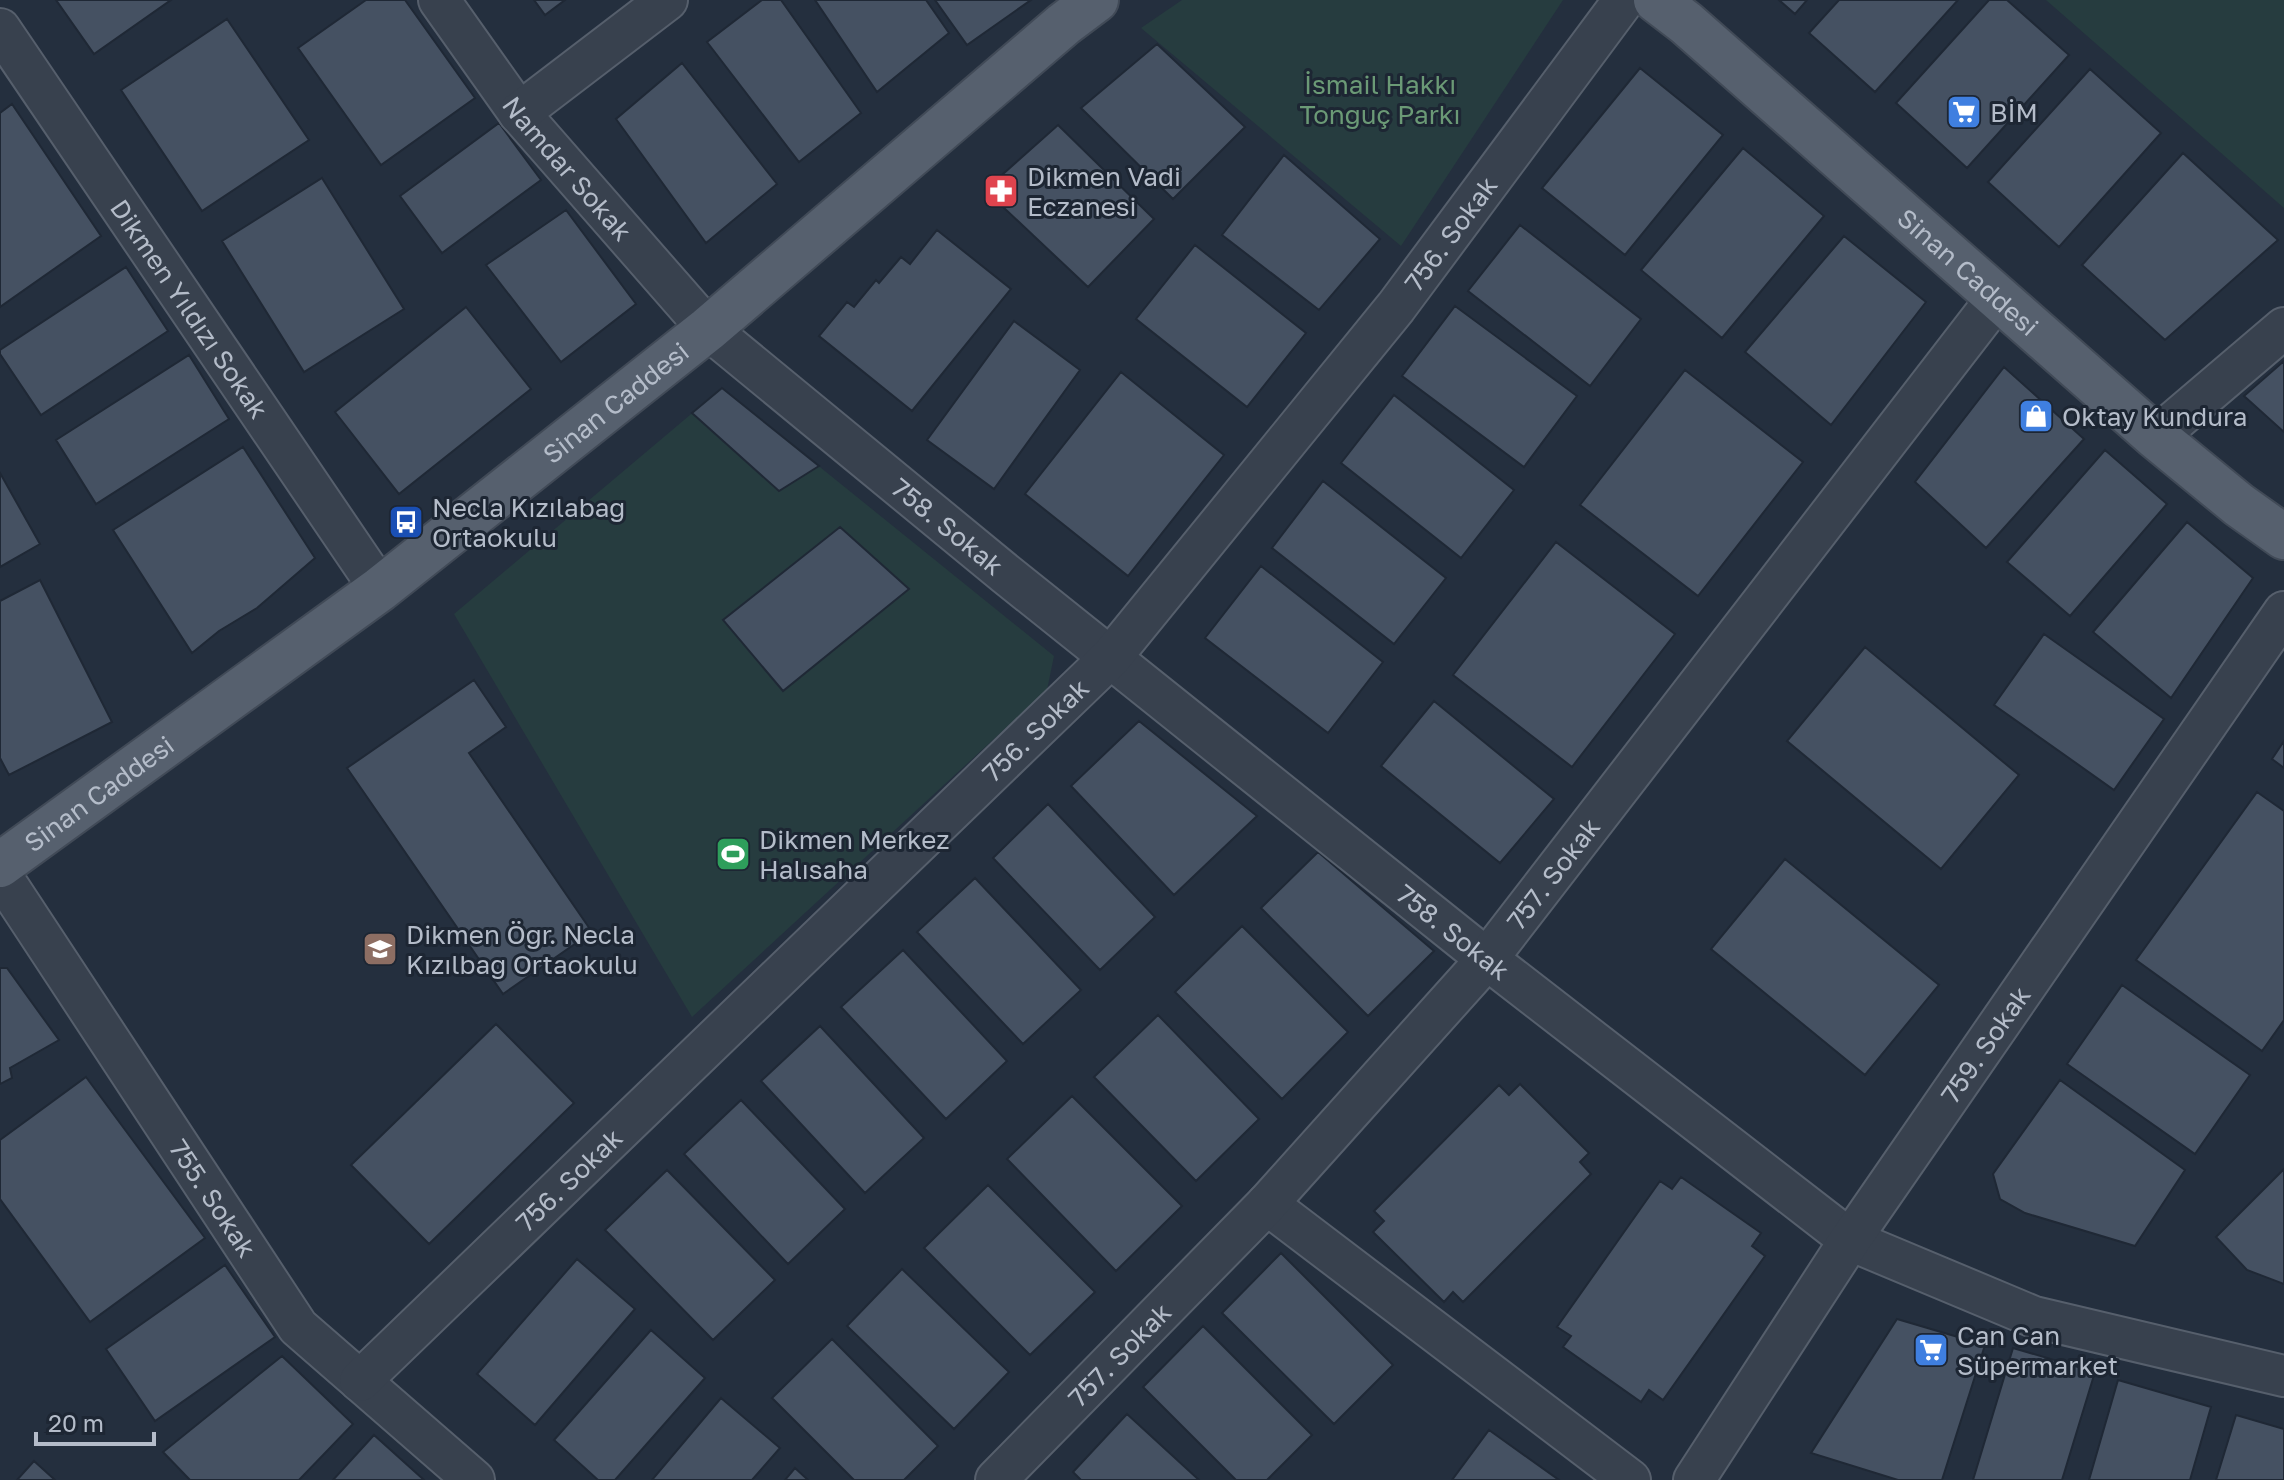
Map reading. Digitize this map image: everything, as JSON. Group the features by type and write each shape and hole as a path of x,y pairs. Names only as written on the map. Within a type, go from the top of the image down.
{"main road":[{"name":"Sinan Caddesi","path":"0,865 380,589 708,329 1096,0"},
{"name":"Sinan Caddesi","path":"1656,0 1686,23 2156,437 2239,505 2284,537"}],"street":[{"name":"Namdar Sokak","path":"439,0 519,113 708,329"},
{"path":"519,113 667,0"},
{"name":"756. Sokak","path":"360,1381 1111,657 1396,307 1624,0"},
{"name":"Dikmen Yıldızı Sokak","path":"0,29 380,589"},
{"name":"757. Sokak","path":"996,1480 1267,1204 1487,959 1998,297"},
{"path":"2156,437 2284,328"},
{"name":"758. Sokak","path":"708,329 1007,575 1487,959 1850,1240 2034,1317 2284,1376"},
{"name":"759. Sokak","path":"1694,1480 1850,1240 2284,612"},
{"name":"755. Sokak","path":"0,874 298,1327 474,1480"},
{"path":"1267,1204 1630,1480"}],"green space":[{"name":"İsmail Hakkı Tonguç Parkı","path":"1182,0 1563,0 1401,246 1141,28"},
{"path":"2046,0 2284,0 2284,208"},
{"name":"Dikmen Merkez Halısaha","path":"722,388 1054,656 1047,690 692,1017 454,614"}],"building":[{"path":"56,0 171,0 94,54"},
{"path":"366,0 405,0 475,98 381,165 298,48"},
{"path":"534,0 565,0 545,15"},
{"path":"762,0 781,0 861,113 799,162 707,42"},
{"path":"815,0 926,0 949,33 877,92"},
{"path":"935,0 1031,0 967,45"},
{"path":"1779,0 1807,0 1795,14"},
{"path":"1839,0 1958,0 1875,92 1809,33"},
{"path":"1989,0 2007,0 2069,55 1967,168 1896,103"},
{"path":"227,19 309,140 202,211 121,90"},
{"path":"1157,44 1245,127 1173,199 1081,108"},
{"path":"682,63 777,184 706,243 616,119"},
{"path":"1640,68 1723,135 1625,255 1542,188"},
{"path":"2090,69 2161,133 2059,247 1988,182"},
{"path":"12,104 101,236 0,307 0,113"},
{"path":"499,123 541,180 442,253 400,196"},
{"path":"1058,125 1154,219 1088,287 985,190"},
{"path":"1743,148 1824,216 1722,338 1641,270"},
{"path":"2183,153 2278,240 2165,340 2082,265"},
{"path":"1284,155 1380,239 1319,310 1222,235"},
{"path":"322,178 404,309 304,372 222,241"},
{"path":"566,210 636,304 561,362 486,265"},
{"path":"1520,225 1641,319 1590,386 1468,291"},
{"path":"937,230 1011,289 912,411 819,336 847,302 854,307 876,280 879,283 901,257 910,264"},
{"path":"1844,236 1926,302 1831,425 1745,352"},
{"path":"1195,245 1306,333 1247,407 1136,319"},
{"path":"126,267 168,331 41,415 0,350"},
{"path":"1455,306 1577,396 1524,467 1402,376"},
{"path":"466,307 531,389 399,494 335,412"},
{"path":"1014,321 1080,370 994,489 927,440"},
{"path":"189,355 229,419 96,504 56,440"},
{"path":"2284,361 2284,432 2244,396"},
{"path":"2004,367 2084,439 1986,548 1915,482"},
{"path":"1685,370 1803,462 1698,596 1580,505"},
{"path":"1121,372 1224,455 1128,576 1025,494"},
{"path":"722,388 819,466 779,491 692,413"},
{"path":"1394,395 1514,490 1461,558 1341,463"},
{"path":"243,447 315,558 257,608 219,631 192,653 113,530"},
{"path":"2105,450 2167,504 2070,616 2007,562"},
{"path":"0,473 40,544 0,567"},
{"path":"1323,481 1446,578 1394,644 1272,548"},
{"path":"2187,522 2253,578 2171,698 2093,632"},
{"path":"840,527 909,589 783,691 723,620"},
{"path":"1556,542 1675,634 1572,767 1453,675"},
{"path":"1261,566 1383,662 1328,733 1205,638"},
{"path":"40,580 112,722 9,775 0,758 0,601"},
{"path":"2044,634 2164,719 2114,790 1994,705"},
{"path":"1865,647 2019,775 1941,869 1787,741"},
{"path":"474,680 506,727 469,753 592,932 503,994 347,768"},
{"path":"1434,701 1554,799 1500,863 1381,766"},
{"path":"1139,721 1257,816 1174,895 1071,786"},
{"path":"2284,741 2284,768 2272,759"},
{"path":"2257,792 2284,811 2284,1020 2262,1051 2136,960"},
{"path":"1048,804 1155,917 1100,970 993,858"},
{"path":"1318,852 1434,951 1368,1016 1261,908"},
{"path":"1785,859 1939,985 1865,1075 1711,949"},
{"path":"975,878 1081,990 1023,1044 917,932"},
{"path":"1242,926 1348,1032 1282,1099 1175,992"},
{"path":"903,950 1007,1061 946,1119 841,1007"},
{"path":"0,968 7,968 59,1040 10,1068 12,1078 0,1084"},
{"path":"2122,985 2250,1075 2195,1154 2067,1064"},
{"path":"1158,1015 1259,1119 1196,1181 1094,1077"},
{"path":"496,1024 574,1103 429,1244 351,1165"},
{"path":"820,1026 924,1138 865,1193 761,1081"},
{"path":"86,1077 205,1238 90,1322 0,1199 0,1140"},
{"path":"2060,1080 2185,1170 2135,1246 2025,1213 2000,1199 1993,1174"},
{"path":"1520,1084 1589,1153 1580,1162 1591,1174 1463,1302 1453,1292 1444,1302 1373,1232 1384,1221 1374,1211 1499,1085 1509,1095"},
{"path":"1072,1096 1182,1206 1116,1271 1007,1159"},
{"path":"741,1100 845,1209 788,1264 684,1154"},
{"path":"2284,1169 2284,1284 2247,1270 2216,1237"},
{"path":"667,1170 775,1280 713,1340 605,1230"},
{"path":"1681,1177 1761,1233 1752,1246 1765,1256 1663,1400 1649,1390 1641,1402 1563,1347 1571,1336 1557,1327 1660,1181 1672,1189"},
{"path":"988,1185 1095,1292 1030,1355 924,1248"},
{"path":"1281,1253 1393,1365 1334,1424 1222,1313"},
{"path":"577,1259 635,1309 535,1425 477,1374"},
{"path":"225,1265 275,1337 155,1421 106,1349"},
{"path":"902,1269 1009,1372 954,1429 847,1326"},
{"path":"1897,1319 1985,1345 1942,1480 1898,1480 1811,1453"},
{"path":"1203,1326 1312,1435 1267,1480 1236,1480 1143,1387"},
{"path":"651,1330 705,1378 615,1480 598,1480 554,1440"},
{"path":"832,1339 938,1446 904,1480 854,1480 772,1398"},
{"path":"2013,1348 2095,1372 2062,1480 1973,1480"},
{"path":"282,1356 353,1424 299,1480 190,1480 163,1452"},
{"path":"2118,1380 2211,1407 2190,1480 2089,1480"},
{"path":"721,1398 780,1448 752,1480 652,1480"},
{"path":"1127,1414 1199,1480 1081,1480 1073,1472"},
{"path":"2236,1415 2284,1429 2284,1480 2216,1480"},
{"path":"1489,1430 1559,1480 1452,1480"},
{"path":"374,1435 424,1480 333,1480"},
{"path":"34,1461 55,1480 17,1480"},
{"path":"795,1468 808,1480 785,1480"}],"place":[{"name":"BİM","path":"1964,112"},
{"name":"Dikmen Vadi Eczanesi","path":"1001,191"},
{"name":"Oktay Kundura","path":"2036,416"},
{"name":"Necla Kızılabağ Ortaokulu","path":"406,522"},
{"name":"Dikmen Merkez Halısaha","path":"733,854"},
{"name":"Dikmen Öğr. Necla Kızılbağ Ortaokulu","path":"380,949"},
{"name":"Can Can Süpermarket","path":"1931,1350"}]}
